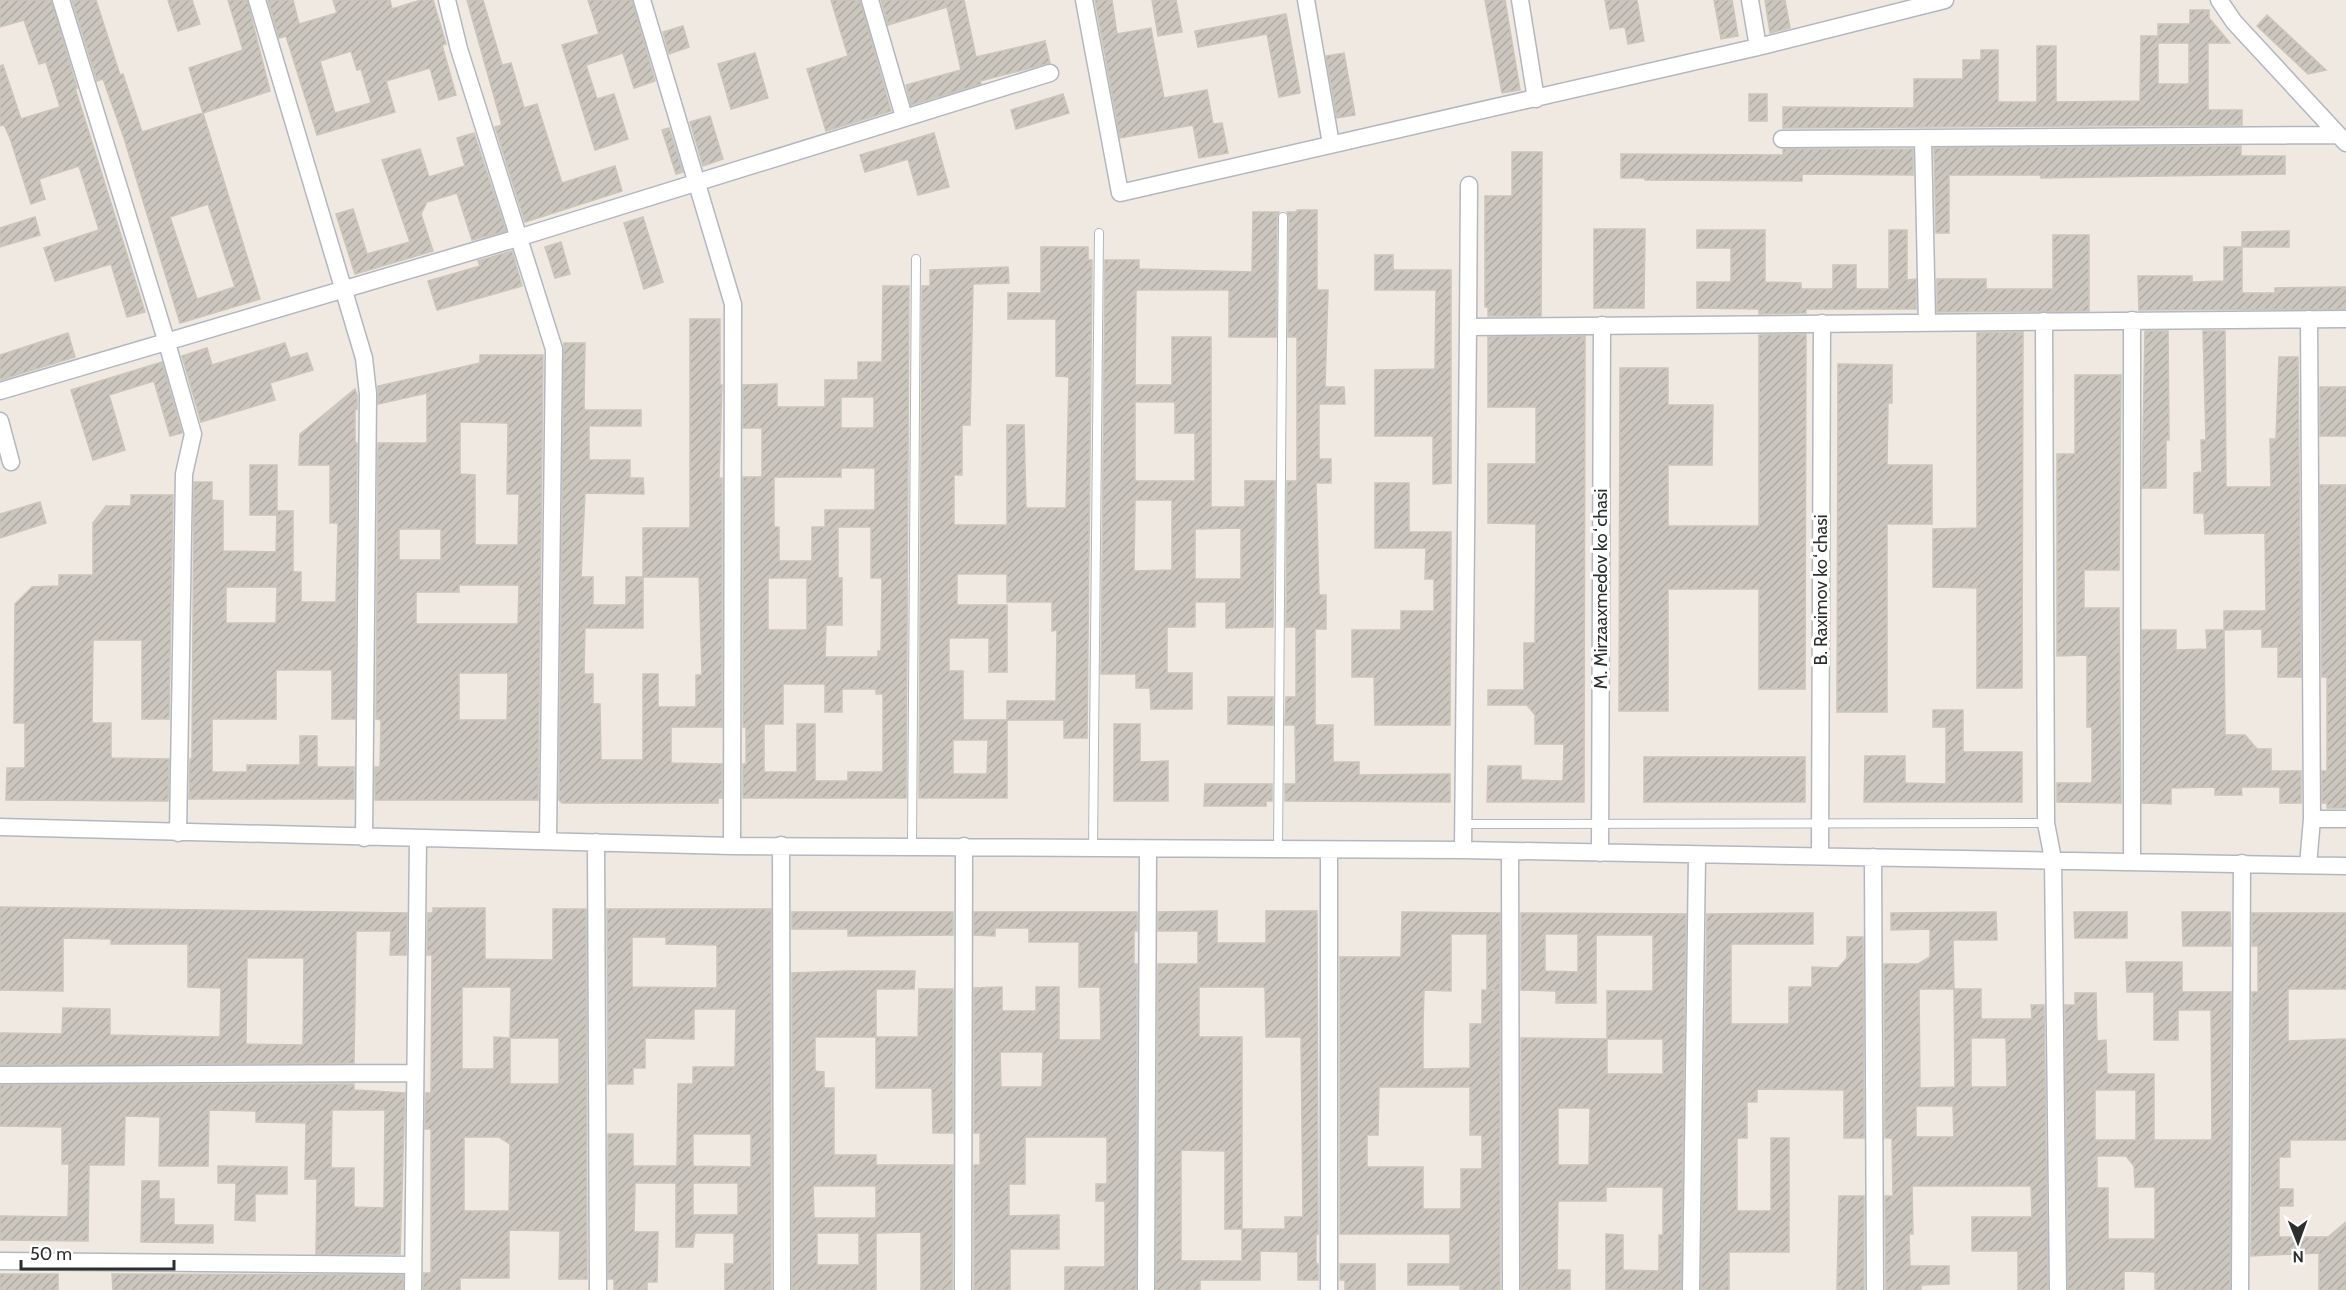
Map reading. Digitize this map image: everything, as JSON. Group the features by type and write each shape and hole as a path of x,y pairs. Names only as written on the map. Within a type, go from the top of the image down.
{"street":[{"path":"61,0 193,434 184,474 178,832"},
{"path":"257,0 364,358 368,394 364,838"},
{"path":"447,0 459,49 521,237 554,349 548,841"},
{"path":"642,0 733,304 732,846"},
{"path":"870,0 904,117"},
{"path":"1084,0 1120,193 1536,99 1945,0"},
{"path":"1306,0 1331,144"},
{"path":"1520,0 1536,99"},
{"path":"1750,0 1758,47"},
{"path":"2219,0 2234,22 2342,139"},
{"path":"0,391 521,237 1050,73"},
{"path":"1923,138 1927,322"},
{"path":"1782,140 2342,139"},
{"path":"1463,850 1469,185"},
{"path":"2308,865 2312,819 2309,319"},
{"path":"1468,327 2346,319"},
{"path":"2132,320 2132,861"},
{"path":"2044,321 2046,823 2053,859 2058,1290"},
{"name":"B. Raximov koʻchasi","path":"1820,856 1822,323"},
{"name":"M. Mirzaaxmedov koʻchasi","path":"1600,853 1602,325"},
{"path":"0,421 11,462"},
{"path":"2312,819 2346,819"},
{"path":"0,827 732,846 1463,850 2346,866"},
{"path":"413,1290 418,839"},
{"path":"596,842 598,1290"},
{"path":"781,845 782,1290"},
{"path":"963,1290 964,846"},
{"path":"1146,1290 1148,849"},
{"path":"1329,850 1329,1290"},
{"path":"1510,852 1511,1290"},
{"path":"1691,1290 1697,855"},
{"path":"1873,857 1875,1290"},
{"path":"2240,1290 2242,863"},
{"path":"0,1075 415,1073"},
{"path":"0,1261 413,1264"}],"lane":[{"path":"1278,850 1283,217"},
{"path":"1093,849 1099,233"},
{"path":"912,846 916,259"},
{"path":"1462,824 2046,823"}],"building":[{"path":"0,0 51,0 77,88 75,88 145,312 127,317 111,264 55,281 44,248 99,230 79,166 39,179 45,199 31,204 10,138 4,125 0,126 0,66 3,65 21,119 60,107 46,62 39,64 24,20 0,27"},
{"path":"72,0 96,0 120,75 123,74 142,132 203,113 260,299 180,323 124,138 103,79 97,81","holes":["208,204 235,287 197,299 170,217"]},
{"path":"168,0 192,0 200,24 178,31"},
{"path":"228,0 247,0 270,91 203,113 189,68 243,50"},
{"path":"268,0 293,0 299,24 337,13 333,0 390,0 392,9 421,0 433,0 446,44 442,45 456,95 439,100 430,68 386,81 395,112 317,135 286,36 279,38","holes":["351,51 357,70 361,69 371,103 335,113 320,61"]},
{"path":"467,0 483,0 502,65 511,63 524,108 537,104 562,183 615,166 622,191 525,222 495,127 502,125"},
{"path":"588,0 632,0 655,81 634,88 623,53 586,65 597,99 614,94 628,139 595,150 562,45 599,34"},
{"path":"831,0 860,0 891,111 826,131 807,69 848,56"},
{"path":"881,0 964,0 976,57 1045,41 1050,63 980,81 981,84 911,105 906,85 961,70 947,7 888,25"},
{"path":"1095,0 1112,0 1117,34 1151,28 1164,98 1207,90 1213,124 1222,123 1228,153 1199,158 1193,125 1120,138"},
{"path":"1152,0 1176,0 1182,32 1158,36"},
{"path":"1485,0 1505,0 1520,90 1502,93"},
{"path":"1605,0 1637,0 1644,41 1628,44 1625,27 1610,29"},
{"path":"1714,0 1732,0 1738,36 1721,39"},
{"path":"1765,0 1785,0 1790,28 1770,33"},
{"path":"2190,10 2209,10 2209,18 2230,43 2208,43 2208,110 2242,110 2242,125 1783,128 1783,107 1914,108 1914,79 1963,79 1963,60 1981,60 1981,50 1998,50 1998,102 2037,102 2037,46 2056,46 2056,102 2140,101 2141,36 2158,36 2158,24 2190,24","holes":["2158,43 2189,43 2189,84 2158,84"]},
{"path":"1286,14 1300,93 1279,97 1267,34 1198,47 1195,31"},
{"path":"2267,15 2326,70 2308,74 2257,26"},
{"path":"683,26 689,47 669,54 663,32"},
{"path":"755,53 768,98 731,109 718,64"},
{"path":"1344,53 1355,115 1337,118 1326,56"},
{"path":"1063,94 1069,113 1016,129 1011,110"},
{"path":"1749,94 1767,94 1767,121 1749,121"},
{"path":"710,116 723,159 703,166 690,122"},
{"path":"669,128 683,172 676,174 662,130"},
{"path":"474,133 506,231 472,240 457,193 427,202 421,214 433,251 355,274 336,214 353,209 367,254 410,242 382,160 420,149 429,177 465,166 457,138"},
{"path":"934,133 949,187 918,195 908,159 865,172 860,155"},
{"path":"2241,146 2241,156 2285,156 2285,174 2041,178 2040,175 1949,175 1949,233 1936,233 1934,148"},
{"path":"1783,149 1913,149 1913,175 1802,174 1802,181 1621,178 1621,154 1783,155"},
{"path":"1512,152 1542,152 1541,316 1488,316 1488,307 1485,307 1485,196 1512,196"},
{"path":"1297,210 1317,210 1317,290 1328,290 1325,387 1344,387 1345,404 1319,404 1319,459 1331,459 1331,483 1316,483 1319,595 1326,595 1326,629 1315,629 1315,725 1333,725 1333,762 1359,762 1359,775 1450,774 1450,802 1285,801 1285,784 1296,784 1295,725 1285,725 1286,697 1296,697 1296,627 1286,627 1287,481 1297,481 1297,337 1288,337 1289,217 1287,212 1297,212"},
{"path":"1253,212 1279,212 1277,217 1276,337 1229,337 1229,290 1136,290 1135,385 1172,385 1172,337 1211,337 1211,507 1245,507 1245,481 1275,481 1273,627 1226,628 1226,602 1195,602 1195,627 1167,627 1167,673 1192,673 1192,709 1151,709 1150,688 1136,688 1136,674 1101,674 1105,260 1139,260 1139,269 1252,272","holes":["1135,402 1175,402 1175,433 1195,433 1195,481 1135,481","1135,500 1172,500 1172,570 1134,571","1241,528 1241,579 1195,579 1195,529"]},
{"path":"35,217 40,235 0,247 0,228"},
{"path":"643,217 663,282 644,289 624,223"},
{"path":"1594,229 1645,229 1644,308 1594,308"},
{"path":"1697,230 1765,230 1765,282 1801,283 1801,289 1833,289 1833,265 1856,265 1856,289 1889,289 1889,230 1907,230 1907,280 1916,279 1916,309 1806,309 1806,313 1759,314 1759,309 1697,308 1697,282 1731,282 1731,248 1697,248"},
{"path":"2289,231 2289,247 2242,247 2242,232"},
{"path":"2053,235 2089,235 2089,311 1937,312 1937,279 1986,279 1986,289 2053,289"},
{"path":"561,242 570,274 555,278 545,247"},
{"path":"1041,247 1088,247 1088,260 1092,260 1087,738 1064,738 1064,720 1007,720 1007,798 919,798 922,286 930,286 930,270 1008,267 1009,283 973,284 970,425 962,425 962,475 954,475 954,525 1007,525 1007,425 1024,425 1026,508 1066,508 1069,377 1056,376 1056,319 1008,319 1008,293 1041,293","holes":["957,574 1007,574 1007,602 1052,602 1052,631 1057,630 1056,701 1007,701 1007,720 963,720 963,671 949,671 949,638 989,638 989,672 1007,672 1007,605 957,605","953,740 988,740 987,774 953,774"]},
{"path":"2224,247 2242,247 2242,293 2275,293 2275,288 2346,287 2346,309 2139,310 2138,276 2192,276 2192,282 2224,281"},
{"path":"512,251 522,286 437,310 428,281 480,266 478,261"},
{"path":"1375,255 1393,255 1393,270 1451,270 1451,483 1433,484 1433,436 1375,436 1375,370 1435,369 1436,290 1375,290"},
{"path":"883,286 909,286 906,798 743,798 746,727 743,727 743,477 762,477 762,428 743,428 743,385 777,384 777,407 825,407 825,380 858,380 858,362 882,362","holes":["841,397 874,397 874,428 841,428","841,468 875,468 875,510 825,510 825,527 812,527 812,561 779,561 779,527 774,527 774,477 841,477","838,527 871,527 871,578 882,578 881,651 878,651 878,657 825,657 826,625 842,625 842,578 838,578","768,578 807,578 807,630 768,630","783,684 825,684 825,712 842,712 842,689 876,689 876,694 883,694 883,772 848,772 848,781 815,781 815,724 797,724 797,772 764,772 764,724 783,724"]},
{"path":"690,319 720,319 722,727 671,727 671,763 722,764 722,798 718,798 718,803 562,803 559,800 564,343 585,343 584,410 641,410 641,426 589,426 589,460 630,460 630,478 643,478 644,494 585,493 581,577 593,577 593,605 626,605 626,577 643,577 643,528 690,528","holes":["643,577 699,577 702,675 696,675 696,707 658,707 658,674 643,674 643,760 601,760 600,704 593,704 593,674 584,674 585,628 643,628"]},
{"path":"2145,331 2168,331 2169,440 2166,440 2166,488 2142,488"},
{"path":"2203,331 2225,331 2226,487 2271,487 2270,439 2276,439 2279,357 2298,357 2301,677 2278,677 2278,647 2262,647 2262,629 2224,630 2224,611 2266,611 2265,533 2205,534 2204,513 2194,513 2194,473 2202,472 2201,440 2206,440"},
{"path":"2023,332 2022,688 1977,688 1977,588 1933,587 1933,529 1977,528 1977,333"},
{"path":"68,333 75,357 0,380 0,355"},
{"path":"1806,334 1805,689 1759,689 1759,589 1668,589 1668,711 1619,711 1620,368 1668,368 1668,405 1713,405 1712,465 1668,465 1668,526 1759,526 1759,335"},
{"path":"1585,336 1584,802 1487,802 1488,766 1521,766 1521,780 1563,781 1564,744 1535,744 1535,715 1527,705 1488,705 1488,690 1524,690 1524,643 1535,643 1536,524 1488,523 1488,464 1536,464 1536,407 1488,407 1488,337"},
{"path":"285,343 290,358 307,353 313,370 270,383 275,400 201,422 182,356 207,348 212,365"},
{"path":"480,355 543,355 538,800 375,800 375,767 380,767 381,720 376,719 378,443 427,443 427,393 378,404 378,386 480,363","holes":["460,422 508,423 507,494 519,494 518,545 475,545 475,475 460,474","399,529 441,529 441,560 399,560","459,585 519,585 518,624 416,624 416,592 459,592","459,673 508,673 507,720 459,720"]},
{"path":"162,362 182,433 170,436 154,381 109,395 125,450 93,460 71,390"},
{"path":"1838,364 1892,365 1892,403 1888,403 1887,465 1932,465 1932,524 1887,524 1887,712 1837,712"},
{"path":"2075,375 2121,375 2119,570 2084,570 2084,608 2119,608 2121,803 2057,802 2057,783 2092,783 2092,727 2087,727 2087,655 2057,656 2057,454 2075,454"},
{"path":"2320,387 2346,387 2346,436 2320,436"},
{"path":"355,389 357,409 355,410 355,443 357,443 355,719 332,719 332,670 276,670 276,719 212,719 212,772 247,772 247,765 300,765 300,736 317,736 317,767 354,767 354,799 189,799 190,759 192,759 194,482 212,482 212,500 223,501 223,551 276,552 277,511 293,511 293,572 301,572 301,602 336,602 338,523 330,523 330,465 299,465 300,434","holes":["226,587 277,587 276,623 226,623"]},
{"path":"250,465 277,465 277,515 250,515"},
{"path":"1375,483 1409,483 1409,532 1451,532 1450,725 1375,725 1374,677 1352,677 1352,630 1401,630 1401,611 1434,611 1434,579 1425,579 1426,548 1375,548"},
{"path":"2320,485 2346,485 2346,808 2327,808 2327,803 2322,803 2322,771 2327,771 2327,677 2322,677"},
{"path":"131,495 173,495 169,719 142,719 142,640 93,640 92,723 111,723 111,758 169,759 168,801 6,800 7,768 25,768 25,723 14,723 15,604 32,587 59,586 59,575 93,575 93,523 106,506 131,506"},
{"path":"40,502 46,523 0,538 0,514"},
{"path":"2142,630 2176,630 2176,650 2207,649 2206,630 2224,630 2225,735 2245,735 2257,749 2271,749 2271,771 2301,771 2301,803 2280,803 2280,787 2241,787 2242,795 2215,795 2215,787 2171,788 2171,804 2142,803"},
{"path":"1228,697 1273,697 1273,725 1228,724"},
{"path":"1933,710 1963,710 1963,752 2022,752 2022,802 1864,802 1865,756 1905,756 1905,783 1946,784 1946,727 1933,727"},
{"path":"1114,724 1140,724 1140,762 1168,761 1168,801 1114,801"},
{"path":"1644,757 1805,757 1805,802 1644,802"},
{"path":"1205,784 1272,784 1272,801 1266,801 1266,806 1204,806"},
{"path":"0,907 407,913 406,955 390,955 391,931 356,931 354,1063 0,1065 0,1033 62,1034 63,1008 110,1009 110,1035 220,1037 221,988 188,987 188,944 111,944 111,939 63,938 63,991 0,990","holes":["247,958 304,958 303,1045 246,1044"]},
{"path":"433,908 485,908 485,959 553,960 553,909 586,909 587,1279 559,1279 560,1231 509,1230 509,1278 460,1278 460,1290 423,1290 424,1273 431,1273 431,1129 425,1129 426,1093 431,1093 432,955 427,955 428,913 433,913","holes":["462,987 511,987 510,1038 494,1037 494,1069 462,1069","510,1038 559,1038 559,1084 510,1084","464,1137 499,1137 510,1144 509,1211 464,1211"]},
{"path":"607,909 771,909 771,1290 725,1290 725,1264 734,1264 734,1233 695,1233 693,1247 676,1247 676,1183 635,1183 634,1232 658,1232 657,1282 647,1282 647,1290 614,1290 614,1279 608,1279 608,1134 633,1134 633,1166 677,1166 678,1084 693,1084 693,1067 735,1067 736,1009 694,1009 694,1039 645,1038 645,1068 633,1068 633,1084 608,1084","holes":["632,937 666,937 666,944 717,945 717,988 632,987","693,1134 751,1134 751,1167 693,1166","693,1183 738,1183 738,1215 693,1215"]},
{"path":"1217,911 1217,943 1266,943 1266,911 1317,911 1318,1234 1316,1234 1316,1264 1318,1264 1318,1280 1298,1280 1298,1252 1260,1251 1260,1280 1200,1280 1200,1290 1156,1290 1158,964 1198,964 1198,931 1158,931 1158,912","holes":["1199,987 1265,987 1266,1037 1301,1037 1303,1217 1285,1217 1285,1229 1242,1229 1242,1037 1199,1037","1181,1150 1225,1151 1225,1229 1242,1229 1242,1261 1181,1261"]},
{"path":"792,912 953,912 953,935 848,936 848,929 792,929"},
{"path":"974,912 1137,912 1137,931 1134,931 1134,964 1137,964 1136,1290 1065,1290 1065,1267 1105,1267 1105,1201 1096,1201 1096,1184 1107,1184 1107,1137 1025,1137 1025,1184 1009,1184 1009,1216 1059,1215 1059,1249 1010,1249 1010,1290 974,1290 974,1165 980,1165 980,1133 974,1133 974,988 1002,987 1002,1011 1036,1011 1036,987 1059,987 1059,1040 1101,1040 1100,987 1079,987 1079,942 1029,942 1029,928 995,928 995,936 974,935","holes":["1000,1052 1043,1052 1042,1087 1001,1087"]},
{"path":"1402,912 1500,913 1500,990 1487,990 1487,934 1451,934 1451,991 1424,990 1423,1069 1470,1068 1470,1024 1482,1024 1482,990 1500,991 1500,1290 1460,1290 1460,1285 1408,1285 1408,1264 1450,1264 1450,1234 1340,1234 1340,957 1401,957","holes":["1379,1087 1470,1087 1470,1135 1482,1135 1482,1169 1461,1169 1461,1209 1423,1209 1423,1167 1367,1167 1367,1135 1378,1135"]},
{"path":"1996,912 1997,940 1953,940 1954,989 1981,989 1981,1019 2032,1019 2031,1005 2044,1005 2048,1290 2018,1290 2018,1251 1972,1251 1972,1217 2032,1217 2031,1186 1912,1186 1913,1234 1909,1234 1910,1266 1949,1266 1949,1284 1921,1285 1921,1290 1886,1290 1885,1196 1893,1196 1892,1138 1885,1138 1884,964 1918,964 1930,957 1930,929 1891,930 1891,913","holes":["1919,989 1954,989 1955,1087 1920,1088","1971,1038 2006,1038 2007,1087 1971,1087","1916,1106 1953,1106 1954,1137 1916,1137"]},
{"path":"2074,912 2127,912 2127,938 2075,938"},
{"path":"2182,912 2230,912 2231,946 2183,946"},
{"path":"1521,913 1686,914 1681,1290 1606,1289 1606,1234 1623,1235 1623,1270 1659,1271 1659,1235 1663,1235 1663,1187 1606,1187 1606,1201 1558,1201 1557,1270 1570,1270 1570,1289 1521,1290 1521,1038 1607,1039 1607,991 1653,991 1653,935 1596,935 1596,1003 1556,1003 1556,991 1521,990","holes":["1545,934 1578,934 1578,972 1545,971","1607,1039 1663,1039 1663,1074 1607,1074","1558,1108 1590,1108 1589,1165 1558,1165"]},
{"path":"1813,913 1813,944 1731,944 1731,1024 1789,1024 1789,987 1812,987 1812,967 1838,968 1847,958 1847,937 1863,937 1864,1138 1844,1138 1844,1090 1757,1089 1757,1102 1747,1102 1747,1138 1737,1138 1737,1211 1771,1211 1771,1138 1789,1138 1789,1252 1729,1252 1729,1290 1701,1290 1707,914"},
{"path":"2252,913 2346,913 2346,989 2288,989 2288,1041 2346,1039 2346,1140 2290,1140 2290,1157 2279,1157 2279,1189 2293,1189 2293,1206 2279,1206 2279,1237 2328,1237 2346,1222 2346,1290 2319,1290 2319,1253 2251,1256 2252,992 2258,992 2258,946 2252,946"},
{"path":"2126,962 2182,962 2182,992 2231,992 2230,1290 2155,1290 2155,1272 2124,1271 2124,1290 2068,1290 2065,1005 2075,1005 2075,993 2096,993 2097,1041 2106,1040 2107,1074 2154,1074 2154,1140 2212,1140 2211,1010 2178,1010 2178,1040 2154,1040 2154,992 2127,992","holes":["2095,1090 2136,1090 2136,1140 2095,1140","2097,1156 2126,1156 2134,1166 2135,1187 2155,1187 2155,1239 2108,1239 2108,1188 2097,1188"]},
{"path":"915,971 914,989 876,989 876,1037 815,1037 815,1071 824,1072 824,1088 834,1088 834,1155 876,1155 876,1165 953,1165 952,1290 921,1290 921,1232 876,1233 876,1290 792,1290 792,973","holes":["813,1186 876,1186 876,1218 814,1218","817,1233 859,1233 859,1265 817,1265"]},
{"path":"919,989 953,989 953,1133 933,1133 932,1088 876,1088 876,1037 918,1037"},
{"path":"354,1084 354,1090 405,1093 400,1254 316,1254 317,1179 305,1179 306,1123 256,1122 256,1111 209,1110 208,1166 159,1166 160,1117 125,1116 124,1165 89,1165 88,1241 0,1240 0,1216 68,1217 69,1164 62,1164 62,1127 0,1126 0,1085","holes":["332,1110 385,1110 384,1208 354,1207 354,1168 331,1168"]},
{"path":"218,1166 287,1167 287,1194 255,1194 255,1221 235,1220 236,1183 218,1183"},
{"path":"142,1181 159,1181 159,1199 174,1199 174,1225 213,1225 213,1243 141,1242"},
{"path":"1839,1196 1864,1196 1864,1290 1837,1290"},
{"path":"1340,1264 1375,1264 1375,1290 1345,1290 1345,1280 1340,1280"},
{"path":"0,1274 58,1274 58,1290 0,1290"},
{"path":"112,1274 403,1275 403,1290 113,1290"}]}
